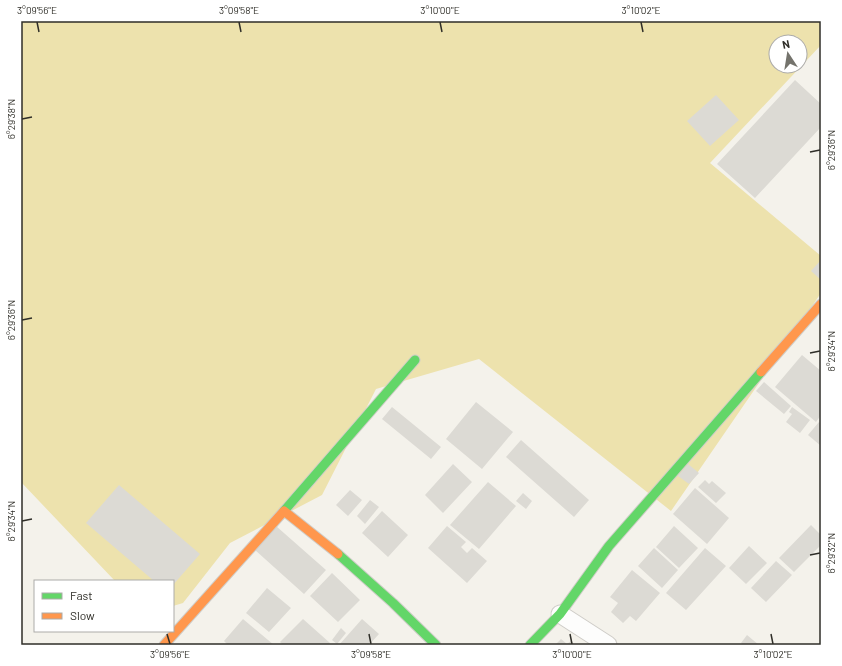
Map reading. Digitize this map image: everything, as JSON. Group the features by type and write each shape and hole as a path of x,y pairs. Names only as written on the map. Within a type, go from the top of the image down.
{"street":[{"path":"530,645 560,614 609,546 821,304"},
{"path":"164,645 284,511 414,360"},
{"path":"284,511 335,551 394,603 436,645"},
{"path":"560,614 608,645"}],"shaded area":[{"path":"21,21 821,21 821,45 808,59 808,34 768,34 768,74 794,74 710,163 821,256 821,293 671,511 479,359 376,389 322,495 230,543 183,603 174,606 174,580 114,580 21,482"}],"building":[{"path":"795,80 821,104 821,127 755,198 717,164"},
{"path":"716,95 739,120 710,146 687,121"},
{"path":"821,260 821,280 811,271"},
{"path":"802,355 821,371 821,415 816,422 775,387"},
{"path":"764,382 791,406 784,414 756,391"},
{"path":"476,402 513,432 482,469 446,439"},
{"path":"392,407 441,447 431,459 382,419"},
{"path":"792,407 810,420 800,433 786,422 792,414 789,412"},
{"path":"819,422 821,424 821,446 808,435"},
{"path":"521,440 589,500 574,517 506,457"},
{"path":"453,464 472,482 443,513 425,495"},
{"path":"688,464 699,473 689,484 678,476"},
{"path":"705,480 709,484 712,481 726,493 716,503 698,487"},
{"path":"488,482 516,506 479,549 450,525"},
{"path":"119,485 200,554 174,584 174,580 153,580 86,523"},
{"path":"695,488 729,518 707,544 673,514"},
{"path":"350,490 362,500 348,516 336,505"},
{"path":"523,493 532,501 526,509 516,501"},
{"path":"370,500 379,507 365,524 357,516"},
{"path":"382,511 408,535 388,557 362,533"},
{"path":"811,525 821,535 821,545 794,572 779,558"},
{"path":"276,526 326,570 304,594 255,550"},
{"path":"447,526 466,542 461,547 467,553 472,548 487,561 467,583 428,548"},
{"path":"674,526 698,548 679,568 656,547"},
{"path":"749,546 767,563 746,584 729,568"},
{"path":"654,548 678,570 662,588 638,566"},
{"path":"705,548 726,566 686,610 666,593"},
{"path":"776,561 792,575 766,602 751,588"},
{"path":"632,570 660,593 636,621 630,616 623,623 611,612 618,603 610,597"},
{"path":"332,573 360,600 338,622 310,596"},
{"path":"267,588 291,608 269,632 246,613"},
{"path":"243,619 274,645 228,645 224,641"},
{"path":"303,619 330,643 328,645 283,645 280,642"},
{"path":"362,619 379,634 369,645 339,645"},
{"path":"341,628 346,633 337,644 332,640"},
{"path":"747,635 759,645 743,645 741,643"},
{"path":"561,639 567,644 571,641 575,645 555,645"}],"traffic: fast":[{"path":"284,511 415,360"},
{"path":"530,645 560,614 609,546 761,372"},
{"path":"338,554 393,603 436,645"}],"traffic: slow":[{"path":"761,372 821,304"},
{"path":"164,645 284,511 338,554"}]}
